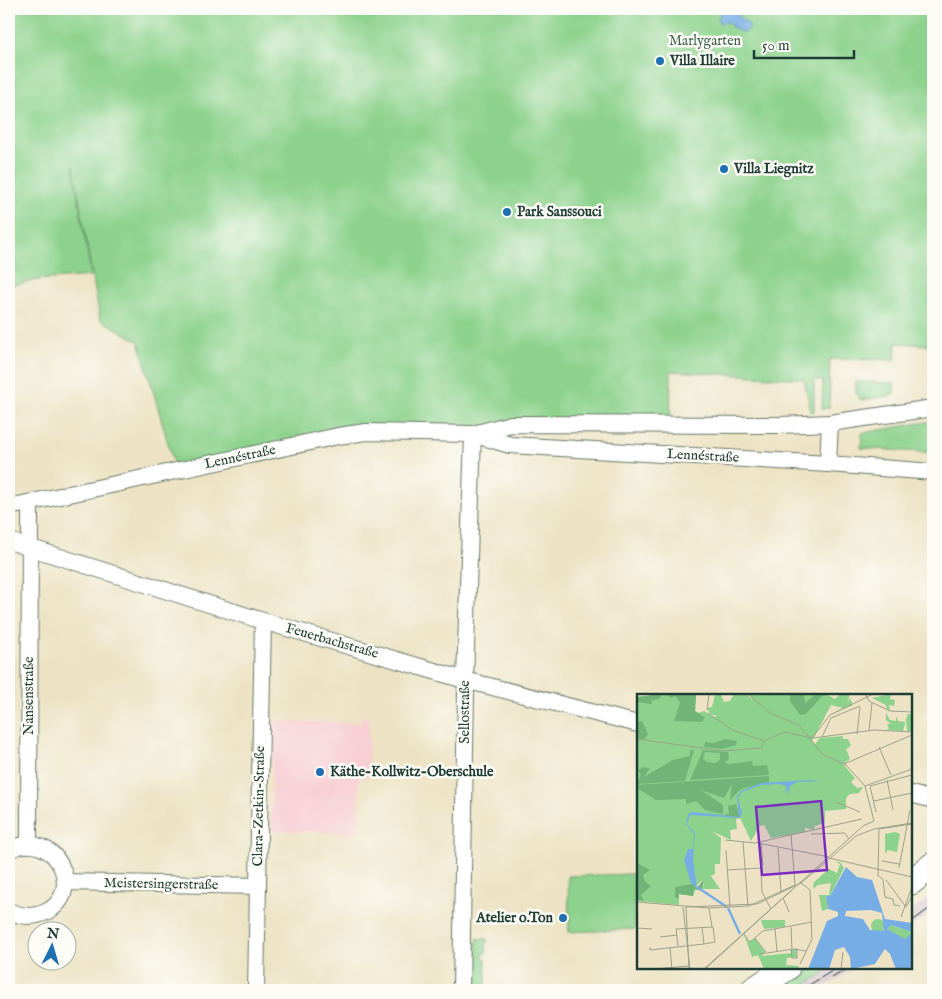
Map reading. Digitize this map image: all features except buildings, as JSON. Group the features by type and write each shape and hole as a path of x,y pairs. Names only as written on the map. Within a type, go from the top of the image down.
{"main road":[{"path":"912,881 933,865"},
{"path":"753,990 785,969"}],"street":[{"name":"Lennéstraße","path":"473,434 511,424 780,425 830,423 933,408"},
{"path":"828,464 830,423"},
{"name":"Lennéstraße","path":"9,507 338,436 366,432 473,434 510,445 933,472"},
{"name":"Sellostraße","path":"461,990 465,680 473,434"},
{"path":"29,548 30,503"},
{"name":"Feuerbachstraße","path":"9,541 263,621 465,680 637,724"},
{"name":"Nansenstraße","path":"29,548 29,844"},
{"name":"Clara-Zetkin-Straße","path":"256,990 263,621"},
{"path":"912,794 933,800"},
{"path":"9,850 17,846 29,844 40,846 58,860 63,870 65,882 60,898 49,910 39,915 28,917 9,911"},
{"name":"Meistersingerstraße","path":"65,882 258,886"}],"shaded area":[{"name":"Käthe-Kollwitz-Oberschule","path":"361,716 369,717 368,777 359,777 359,833 271,831 273,721 361,723"},
{"path":"933,895 933,911 912,926 912,910"},
{"path":"830,969 852,969 820,990 797,990"}],"green space":[{"name":"Park Sanssouci","path":"9,9 933,9 933,320 929,320 928,345 896,343 895,360 830,359 829,381 827,381 830,382 829,408 822,409 823,381 814,380 814,411 811,413 804,379 671,371 670,425 366,432 176,471 139,342 100,319 73,165 91,276 37,280 9,286"},
{"path":"856,382 894,383 894,392 891,396 860,400 856,393"},
{"path":"933,421 933,453 861,448 862,433"},
{"path":"633,874 635,929 569,932 568,876"},
{"path":"477,939 487,939 486,953 483,954 483,958 486,959 486,990 476,989"},
{"path":"814,969 830,969 797,990 776,990 789,981"}],"water":[{"path":"723,9 734,9 735,13 750,26 748,30 743,33 732,27 728,22 719,23 718,18"}],"tram line":[{"path":"912,921 933,906"},
{"path":"801,990 835,969"},
{"path":"832,978 846,969"}],"place":[{"name":"Villa Illaire","path":"660,61"},
{"name":"Villa Liegnitz","path":"724,169"},
{"name":"Park Sanssouci","path":"507,212"},
{"name":"Käthe-Kollwitz-Oberschule","path":"320,772"},
{"name":"Atelier o.Ton","path":"563,918"}],"park label":[{"name":"Marlygarten","path":"705,41"}]}
